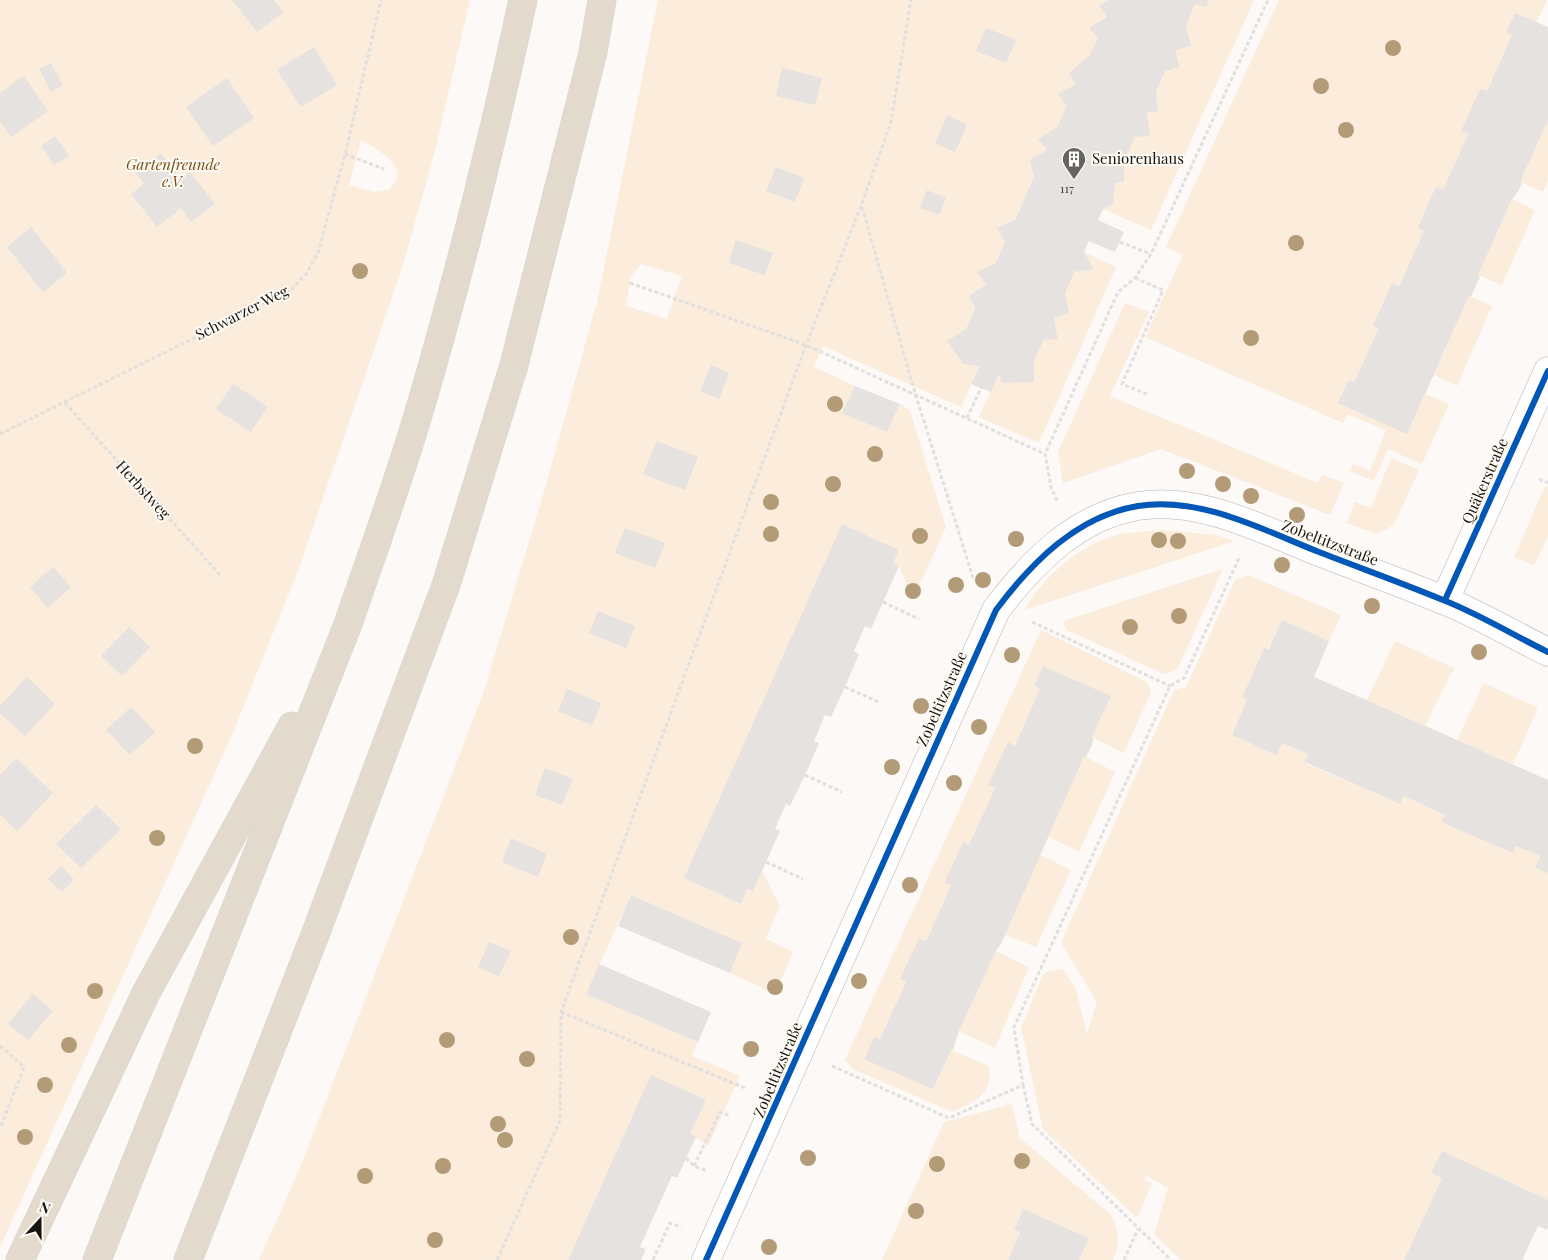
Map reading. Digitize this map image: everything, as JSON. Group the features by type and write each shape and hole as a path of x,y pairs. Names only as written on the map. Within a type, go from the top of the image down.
{"highway":[{"path":"97,1260 348,624 429,376 499,109 523,0"},
{"path":"188,1260 315,935 446,585 514,365 593,52 602,0"},
{"path":"20,1260 146,993 348,624"}],"street":[{"name":"Quäkerstraße","path":"1445,600 1548,371"},
{"name":"Zobeltitzstraße","path":"706,1260 778,1103 992,618 1033,568 1072,532 1093,519 1139,506 1164,504 1200,508 1253,526 1445,600 1548,652"}],"path":[{"path":"497,1260 560,1120 561,1012 806,345 861,206 891,122 911,0"},
{"path":"1072,532 1051,487 1045,454 1118,292 1135,278 1151,254 1268,0"},
{"path":"345,154 384,169"},
{"path":"861,206 916,395 992,618 1034,623 1170,686"},
{"path":"1120,242 1151,254"},
{"path":"1135,278 1163,290 1122,384 1147,394"},
{"path":"630,283 806,345 1045,454"},
{"path":"967,418 980,388"},
{"path":"1171,1260 1032,1124 1023,1085 1014,1027 1170,686 1184,678 1253,526"},
{"path":"883,602 919,619"},
{"path":"845,687 881,703"},
{"path":"805,775 842,792"},
{"path":"766,862 803,879"},
{"path":"561,1012 778,1103"},
{"path":"0,1046 24,1067 0,1129"},
{"path":"800,1052 949,1118 1023,1085"},
{"path":"694,1166 720,1112 731,1116"},
{"path":"686,1158 694,1166 707,1171"},
{"path":"653,1260 670,1223 682,1227"},
{"path":"1124,1260 1138,1229"}],"green space":[{"name":"Gartenfreunde e.V.","path":"0,0 470,0 433,159 403,265 298,571 232,735 0,1247","holes":["361,140 380,151 396,168 396,181 388,190 374,192 349,185"]},
{"path":"658,0 1109,0 1099,6 1107,17 1089,28 1098,38 1089,56 1069,73 1076,84 1059,94 1067,106 1057,127 1039,139 1047,150 1030,160 1034,177 1015,220 997,228 1005,242 996,263 977,272 986,285 969,296 975,308 966,329 947,341 963,364 980,366 961,407 823,346 814,367 855,386 843,413 887,432 900,404 910,411 946,527 913,600 899,566 893,563 899,550 843,524 684,878 741,904 747,889 753,891 762,871 780,906 766,939 793,952 775,994 730,973 742,943 631,895 586,994 698,1042 692,1056 740,1076 708,1146 690,1134 706,1100 651,1076 568,1260 259,1260 300,1168 483,694 546,485 597,302","holes":["641,264 682,276 667,319 626,306 631,276"]},
{"path":"1208,0 1254,0 1151,230 1103,209 1113,204 1115,183 1124,181 1124,162 1135,137 1150,136 1147,112 1158,111 1156,92 1165,71 1180,67 1175,50 1195,4 1207,7"},
{"path":"1279,0 1547,0 1537,22 1515,13 1506,33 1512,35 1487,91 1480,89 1462,131 1468,134 1443,190 1436,186 1418,228 1424,231 1399,286 1393,283 1379,328 1354,382 1349,380 1407,434 1425,394 1449,404 1422,464 1388,449 1374,481 1350,471 1353,464 1370,471 1386,430 1347,414 1343,423 1145,337 1183,255 1166,247"},
{"path":"1548,120 1548,180 1543,192 1520,182"},
{"path":"1512,199 1535,210 1502,285 1478,275"},
{"path":"1084,252 1116,267 1039,443 979,417 999,374 1003,383 1034,382 1034,360 1044,340 1058,338 1054,318 1069,313 1065,294 1074,272 1094,269"},
{"path":"1469,296 1492,306 1457,386 1434,375"},
{"path":"1125,303 1149,312 1110,396 1318,483 1322,475 1344,483 1330,515 1161,449 1063,483 1058,452"},
{"path":"1391,458 1419,470 1394,525 1376,534 1347,523 1355,502 1371,508"},
{"path":"1545,486 1548,487 1548,536 1534,565 1514,557"},
{"path":"1164,530 1216,535 1235,541 1024,610 1041,586 1061,566 1084,549 1117,535"},
{"path":"1223,569 1177,670 1164,674 1067,630 1063,621"},
{"path":"1248,575 1341,615 1329,641 1282,620 1243,698 1247,700 1277,754 1282,743 1308,754 1305,763 1400,804 1404,796 1445,815 1442,822 1513,853 1516,846 1540,856 1535,868 1548,873 1548,1200 1442,1151 1432,1173 1442,1178 1404,1260 1181,1260 1154,1234 1168,1188 1145,1175 1146,1181 1152,1183 1137,1218 1043,1129 1021,1028 1042,977 1046,972 1063,969 1076,989 1087,1034 1097,1002 1061,943 1174,690 1186,687 1235,580"},
{"path":"1041,630 1147,682 1151,692 1124,753 1092,737 1111,696 1043,666 1034,686 1040,689 1015,746 1008,742 989,785 995,788 969,845 963,842 944,883 951,886 926,941 919,938 906,982 880,1039 874,1037 864,1058 933,1089 951,1050 989,1066 990,1076 986,1090 976,1100 953,1112 853,1069 845,1060"},
{"path":"1395,641 1454,668 1425,726 1367,700"},
{"path":"1484,683 1538,708 1513,764 1457,740"},
{"path":"1084,756 1115,772 1079,852 1047,836"},
{"path":"1039,854 1071,870 1036,947 1004,934"},
{"path":"996,951 1029,967 995,1048 959,1031"},
{"path":"1012,1104 1020,1138 1111,1215 1118,1237 1113,1260 1079,1260 1089,1238 1023,1209 1014,1230 1020,1232 1008,1260 882,1260 944,1122"}],"building":[{"path":"232,0 274,0 283,12 257,32"},
{"name":"Seniorenhaus","path":"1109,0 1208,0 1207,7 1195,4 1186,26 1191,46 1175,50 1180,67 1165,71 1156,92 1158,112 1147,112 1150,136 1135,137 1124,162 1124,181 1115,183 1113,204 1103,209 1098,220 1124,232 1115,252 1089,241 1084,252 1094,269 1074,272 1065,294 1069,313 1054,318 1058,339 1044,340 1034,360 1034,382 1002,383 999,374 991,392 971,384 980,366 963,364 947,341 966,329 975,308 969,296 986,285 977,272 996,263 1005,242 997,228 1015,220 1034,177 1030,160 1047,150 1038,139 1057,127 1067,106 1058,94 1076,84 1069,73 1089,56 1098,38 1089,28 1107,17 1099,6"},
{"path":"1515,13 1548,27 1548,120 1520,182 1522,183 1518,192 1512,199 1478,275 1480,276 1471,297 1469,296 1407,434 1338,403 1349,380 1354,382 1379,328 1373,326 1392,283 1399,286 1424,231 1418,228 1436,186 1443,190 1468,134 1461,131 1480,89 1487,91 1512,35 1506,33"},
{"path":"986,28 1016,40 1006,63 976,51"},
{"path":"314,47 337,85 301,107 277,70"},
{"path":"51,63 63,85 51,92 39,69"},
{"path":"782,68 822,78 815,105 776,96"},
{"path":"24,76 48,111 11,137 0,121 0,93"},
{"path":"227,78 254,118 213,146 186,107"},
{"path":"947,115 967,125 955,152 935,143"},
{"path":"55,136 69,155 54,165 41,146"},
{"path":"161,153 181,179 190,172 215,204 191,222 181,208 157,227 131,194 144,184 136,173"},
{"path":"776,167 804,178 795,202 766,191"},
{"path":"927,190 946,198 939,215 920,208"},
{"path":"31,227 67,273 43,292 7,247"},
{"path":"736,240 773,253 765,275 729,263"},
{"path":"711,365 729,373 719,399 700,391"},
{"path":"233,384 268,407 251,432 216,409"},
{"path":"855,386 900,404 887,432 842,413"},
{"path":"657,441 698,457 685,490 643,474"},
{"path":"842,524 899,550 893,563 899,566 871,629 865,626 854,651 859,654 845,687 831,717 825,715 814,741 819,743 805,775 790,806 786,804 775,829 780,831 753,891 747,889 741,904 684,878"},
{"path":"625,528 665,543 655,568 615,553"},
{"path":"53,567 71,587 48,608 30,587"},
{"path":"598,611 635,626 626,648 589,633"},
{"path":"1282,620 1329,641 1314,677 1548,780 1548,873 1535,868 1540,856 1516,846 1513,853 1441,822 1445,815 1404,796 1400,804 1305,762 1308,754 1282,743 1277,755 1232,735 1247,700 1242,698 1264,648 1268,650"},
{"path":"129,627 150,647 122,676 101,656"},
{"path":"1043,666 1111,696 1092,737 1094,739 1091,747 1086,757 1084,756 1001,944 959,1031 953,1050 951,1050 933,1089 864,1059 874,1037 880,1039 906,982 900,979 919,938 926,941 951,886 944,883 963,842 969,845 995,788 988,785 1008,742 1015,746 1040,689 1034,686"},
{"path":"27,677 55,704 25,736 0,713 0,706"},
{"path":"567,689 601,703 592,725 558,711"},
{"path":"131,707 155,732 130,755 106,730"},
{"path":"16,758 53,793 17,831 0,814 0,775"},
{"path":"545,768 573,779 562,805 535,795"},
{"path":"96,805 121,829 81,868 56,844"},
{"path":"511,838 547,854 538,877 502,862"},
{"path":"61,866 74,880 62,892 48,879"},
{"path":"631,895 742,943 730,973 618,926"},
{"path":"489,942 511,951 499,976 478,967"},
{"path":"599,964 711,1012 698,1042 586,994"},
{"path":"33,994 53,1011 28,1040 8,1024"},
{"path":"651,1075 706,1100 690,1134 696,1137 677,1178 672,1176 640,1247 646,1249 641,1260 568,1260"},
{"path":"1442,1151 1548,1200 1547,1230 1538,1226 1522,1260 1404,1260 1442,1178 1431,1173"},
{"path":"1023,1209 1089,1238 1079,1260 1008,1260 1020,1232 1014,1230"}],"cycle path":[{"path":"1445,600 1548,371"},
{"path":"706,1260 996,610 1041,559 1076,531 1116,511 1138,506 1161,504 1208,510 1253,525 1456,606 1548,652"}],"place":[{"name":"Seniorenhaus","path":"1074,180"}]}
